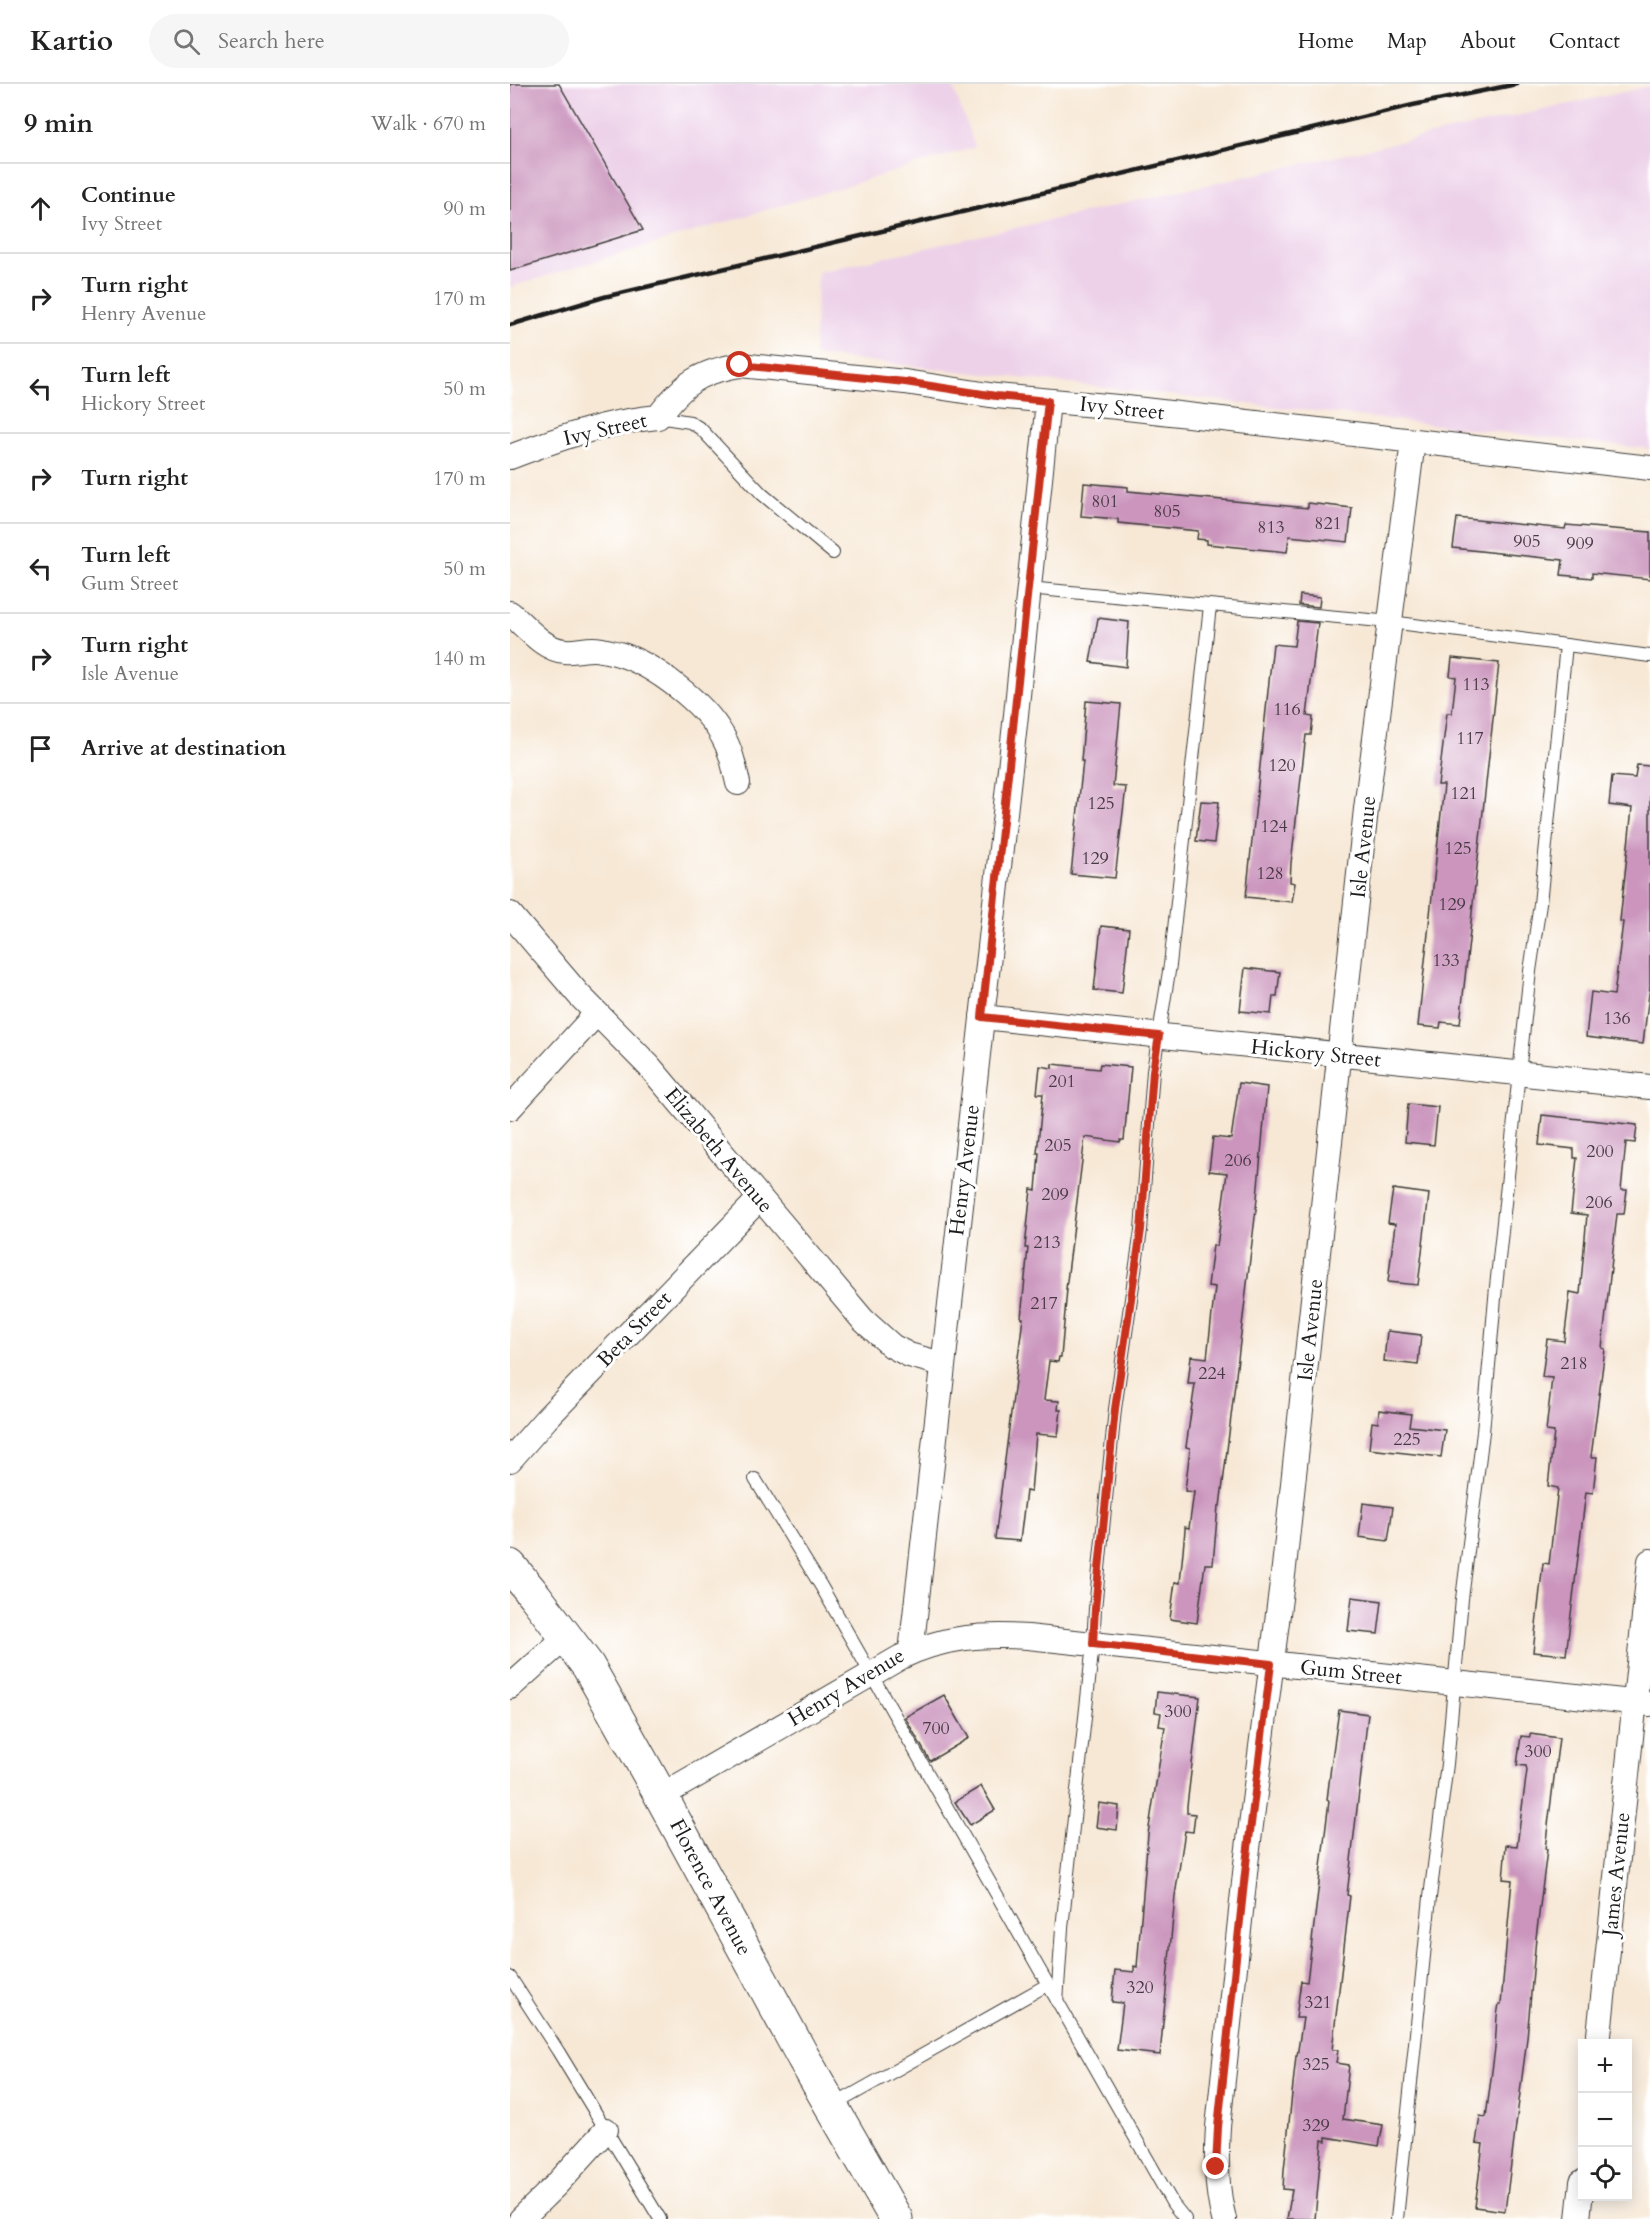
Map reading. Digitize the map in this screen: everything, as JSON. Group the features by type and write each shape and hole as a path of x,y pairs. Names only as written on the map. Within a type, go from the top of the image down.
{"street":[{"name":"Ivy Street","path":"510,457 590,428 658,417 677,393 696,378 720,368 740,365 905,382 996,396 1118,407 1650,468"},
{"name":"Henry Avenue","path":"661,1796 911,1652 1016,716 1048,401"},
{"name":"Isle Avenue","path":"1224,2219 1216,2167 1218,2127 1246,1864 1284,1567 1366,809 1413,441"},
{"path":"510,613 553,648 565,652 593,649 621,655 654,671 684,692 722,734 730,752 738,783"},
{"name":"Elizabeth Avenue","path":"510,914 579,995 649,1066 863,1320 891,1346 909,1355 942,1364"},
{"path":"510,1108 597,1013"},
{"name":"Hickory Street","path":"982,1017 1650,1087"},
{"name":"Beta Street","path":"510,1460 546,1419 760,1198"},
{"name":"James Avenue","path":"1599,2039 1642,1703 1650,1561"},
{"name":"Florence Avenue","path":"510,1566 588,1666 831,2107 896,2219"},
{"name":"Gum Street","path":"911,1652 936,1642 968,1636 1019,1636 1642,1703"},
{"path":"510,1687 566,1637"},
{"path":"521,2219 556,2185 606,2130"},
{"path":"1578,2219 1580,2201"}],"lane":[{"path":"658,417 690,423 701,429 762,494 833,554"},
{"path":"1028,588 1391,622 1650,656"},
{"path":"1057,2002 1062,1928 1093,1644 1115,1409 1141,1230 1153,1071 1170,965 1210,606"},
{"path":"1397,2219 1566,645"},
{"path":"755,1479 821,1586 1047,1985 1173,2204 1185,2219"},
{"path":"510,1977 660,2219"},
{"path":"831,2107 1047,1985"}],"shaded area":[{"path":"510,84 952,84 975,147 510,287"},
{"path":"1650,86 1650,449 814,355 818,272"}],"building":[{"path":"510,84 559,84 643,230 510,271"},
{"path":"1084,483 1128,487 1128,491 1308,508 1308,503 1352,508 1348,542 1289,536 1287,552 1207,544 1207,540 1197,539 1198,531 1118,523 1118,519 1081,516"},
{"path":"1457,518 1565,529 1566,525 1650,532 1650,579 1592,573 1592,578 1561,575 1563,560 1453,548"},
{"path":"1300,595 1320,597 1319,607 1299,605"},
{"path":"1098,618 1129,622 1126,667 1090,662"},
{"path":"1297,621 1318,623 1307,716 1313,717 1311,735 1306,735 1291,863 1290,882 1295,883 1292,902 1246,897 1273,644 1294,646"},
{"path":"1452,658 1499,663 1460,1024 1441,1022 1440,1028 1418,1026 1444,785 1438,785 1447,713 1452,713 1456,677 1450,676"},
{"path":"1086,701 1121,704 1113,786 1126,787 1115,878 1071,874 1083,761 1081,761"},
{"path":"1637,765 1650,766 1650,985 1643,1044 1586,1037 1591,992 1614,995 1623,922 1620,921 1632,808 1609,805 1612,776 1635,778"},
{"path":"1201,801 1219,802 1214,843 1196,841"},
{"path":"1101,926 1129,929 1122,993 1094,990"},
{"path":"1245,968 1280,972 1277,996 1273,996 1271,1014 1240,1011"},
{"path":"1052,1064 1099,1069 1100,1064 1131,1067 1124,1140 1120,1142 1085,1137 1066,1289 1061,1357 1058,1362 1049,1361 1044,1400 1059,1401 1058,1410 1061,1410 1058,1436 1036,1434 1031,1492 1026,1491 1020,1541 995,1539 1023,1318 1021,1318 1028,1248 1025,1248 1031,1189 1036,1190 1043,1094 1037,1094 1040,1066 1052,1068"},
{"path":"1239,1083 1267,1087 1256,1209 1224,1475 1220,1506 1218,1506 1213,1564 1205,1564 1197,1623 1170,1619 1175,1582 1180,1583 1185,1527 1189,1528 1194,1492 1185,1491 1190,1448 1186,1447 1195,1384 1188,1384 1191,1356 1207,1358 1215,1287 1208,1286 1213,1245 1217,1246 1227,1173 1209,1171 1213,1137 1231,1139"},
{"path":"1408,1104 1438,1107 1434,1145 1405,1142"},
{"path":"1542,1115 1637,1125 1635,1143 1626,1142 1621,1190 1627,1190 1624,1214 1617,1214 1602,1348 1605,1349 1591,1457 1597,1457 1593,1493 1586,1492 1566,1655 1533,1652 1543,1563 1549,1564 1558,1488 1548,1486 1554,1432 1546,1431 1552,1378 1542,1377 1547,1339 1564,1341 1570,1292 1580,1294 1587,1215 1571,1213 1577,1158 1574,1158 1574,1149 1539,1145"},
{"path":"1393,1189 1429,1194 1418,1285 1388,1282 1395,1224 1388,1223"},
{"path":"1387,1331 1421,1335 1418,1365 1384,1361"},
{"path":"1379,1410 1411,1414 1409,1426 1445,1430 1441,1457 1369,1449 1372,1422 1378,1423"},
{"path":"1363,1503 1393,1507 1388,1541 1359,1537"},
{"path":"1352,1597 1382,1601 1378,1634 1348,1631"},
{"path":"1157,1692 1200,1697 1187,1806 1187,1813 1195,1814 1193,1832 1185,1831 1175,1896 1160,2055 1117,2050 1123,2003 1112,2002 1115,1970 1134,1972 1134,1966 1137,1967 1148,1834 1165,1727 1159,1726 1161,1713 1155,1712"},
{"path":"944,1695 969,1738 930,1761 905,1717"},
{"path":"1339,1710 1368,1714 1332,2050 1338,2050 1336,2063 1349,2065 1343,2119 1383,2125 1379,2146 1326,2137 1326,2141 1322,2140 1315,2219 1287,2219 1292,2190 1283,2189 1284,2170 1296,2056 1303,2018 1296,2018 1301,1981 1307,1982"},
{"path":"1530,1734 1559,1738 1545,1849 1547,1849 1527,2038 1505,2211 1475,2207 1483,2144 1476,2143 1480,2116 1486,2117 1497,2016 1499,2004 1501,2004 1512,1880 1503,1879 1506,1845 1517,1846 1527,1770 1526,1766 1517,1765 1521,1736 1530,1737"},
{"path":"981,1786 995,1810 970,1825 955,1802"},
{"path":"1099,1803 1119,1806 1117,1830 1096,1827"}],"railway":[{"path":"510,325 604,297 1413,105 1517,84"}],"route":[{"path":"740,365 905,382 996,396 1048,401 982,1017 1159,1036 1153,1071 1141,1230 1115,1409 1093,1644 1271,1664 1246,1864 1218,2127 1216,2167"}]}
